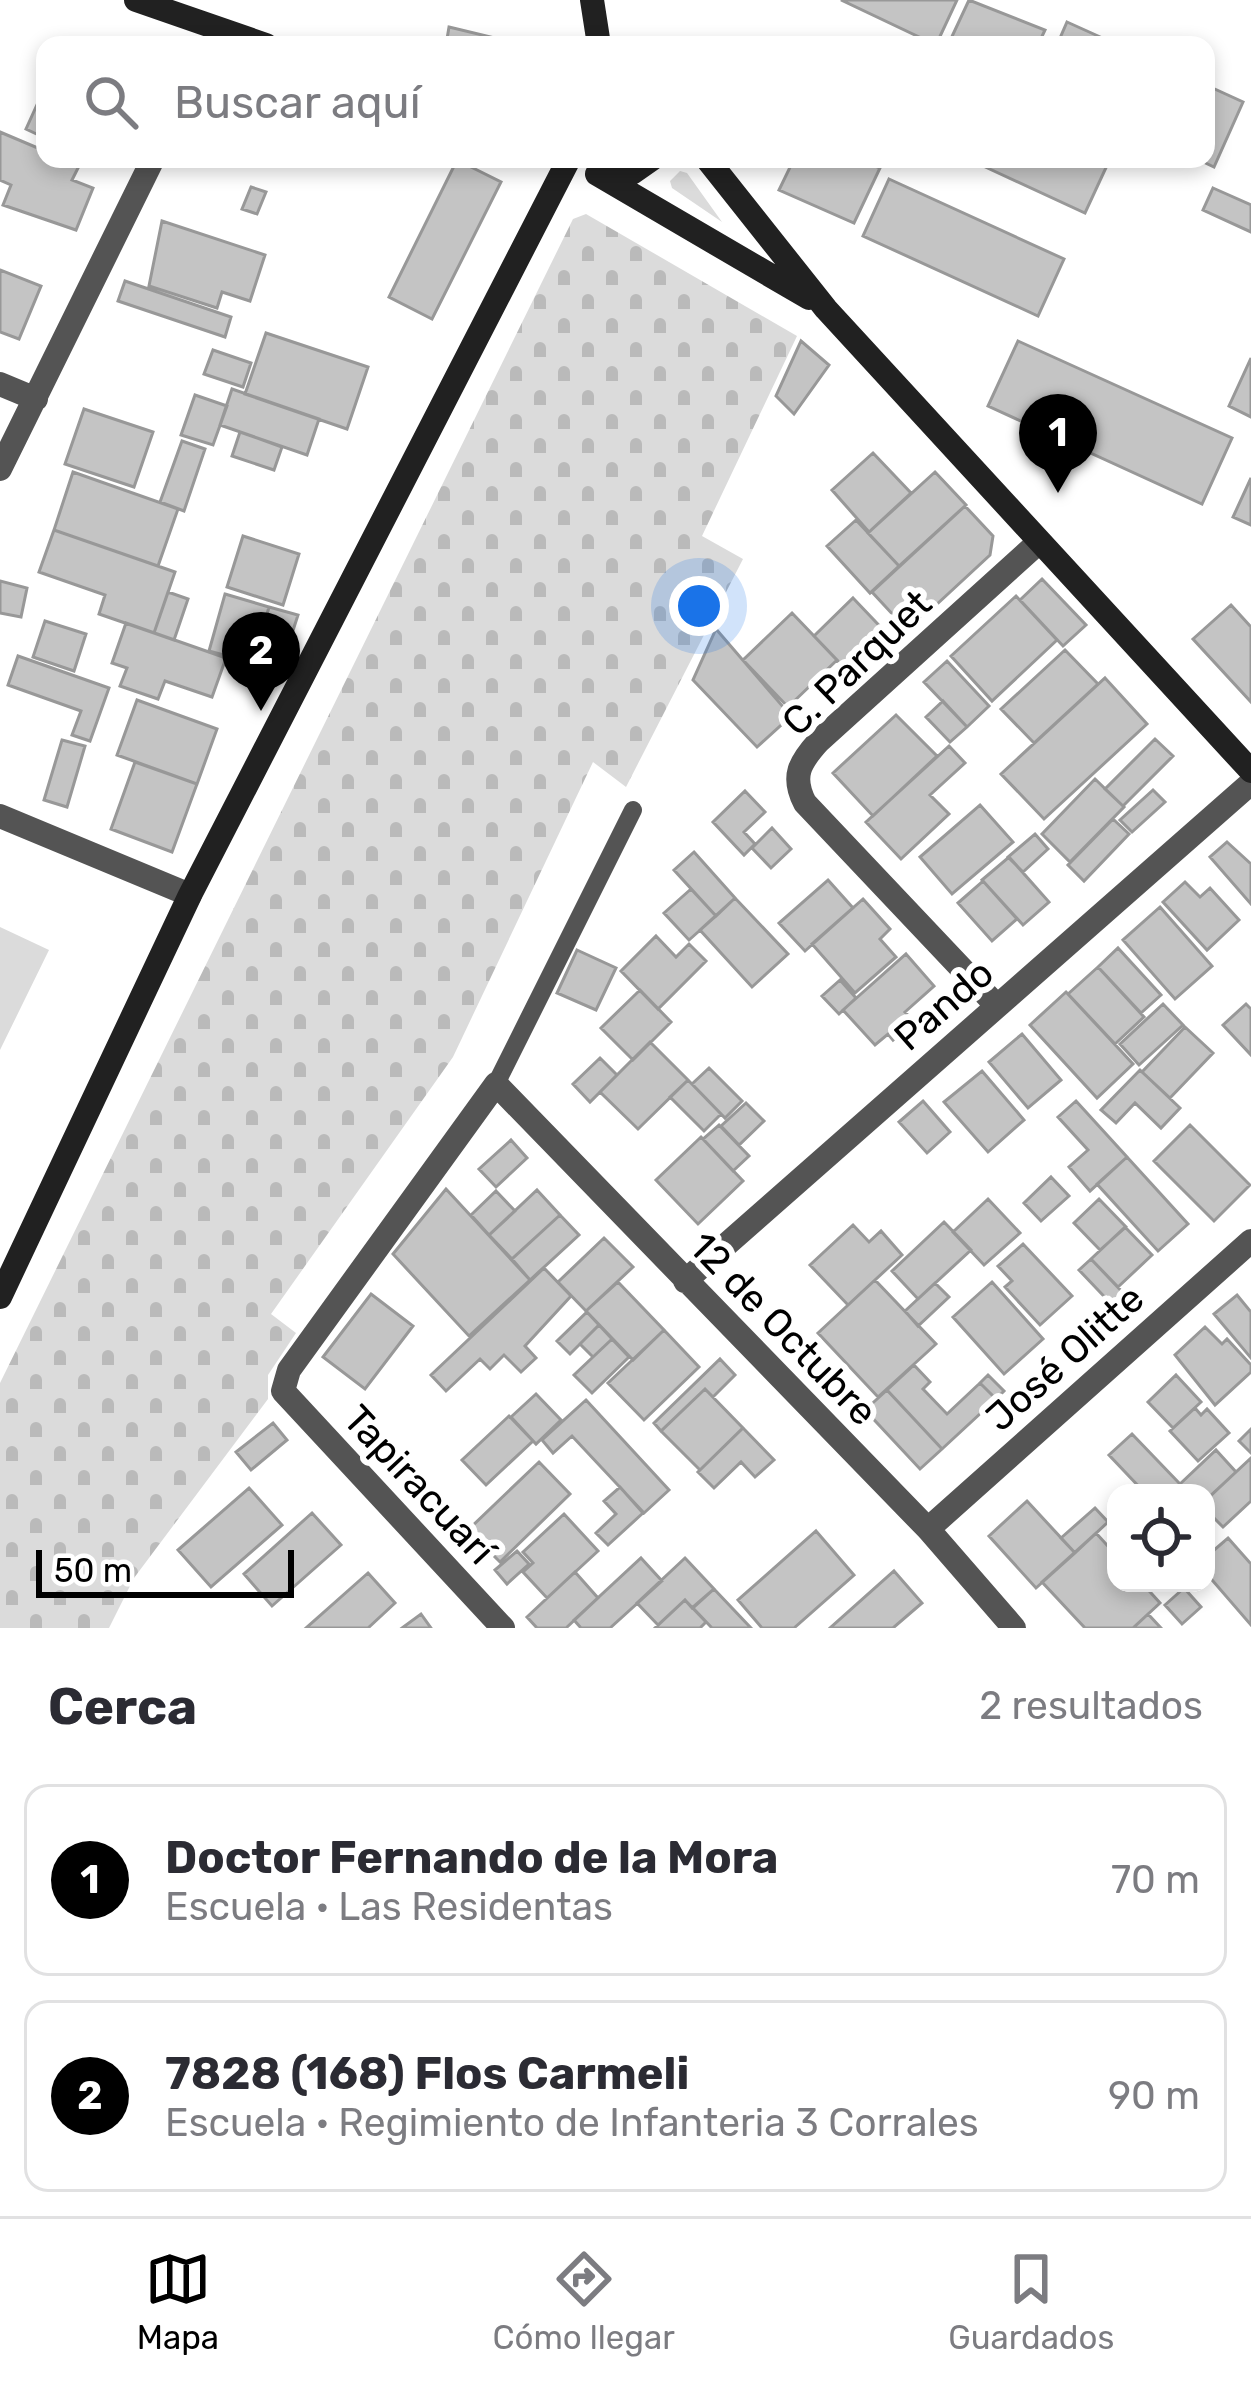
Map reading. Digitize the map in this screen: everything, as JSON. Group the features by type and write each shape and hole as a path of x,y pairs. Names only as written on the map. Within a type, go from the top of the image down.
{"main road":[{"path":"136,0 208,36"},
{"path":"592,0 598,36"},
{"path":"0,1297 190,895 566,168"},
{"path":"587,168 826,309"},
{"path":"597,174 632,173 639,168"},
{"path":"714,168 826,309 1251,771"}],"street":[{"path":"0,469 149,168"},
{"path":"0,384 36,399"},
{"name":"C. Parquet","path":"997,1006 805,803 796,777 802,760 819,741 1039,542"},
{"name":"Pando","path":"685,1281 1251,783"},
{"path":"0,816 190,895"},
{"name":"12 de Octubre","path":"496,1084 928,1529 1014,1628"},
{"name":"Tapiracuarí","path":"496,1084 289,1370 283,1390 503,1628"},
{"name":"José Olitte","path":"928,1529 1251,1241"}],"lane":[{"path":"496,1084 632,810"}],"green space":[{"path":"680,171 687,173 722,222 672,188 670,181"},
{"path":"586,214 797,336 702,536 743,559 626,787 593,762 453,1057 271,1314 296,1333 268,1375 268,1399 134,1578 109,1628 0,1628 0,1383 573,219"},
{"path":"0,927 49,950 0,1050"}],"building":[{"path":"841,0 957,0 940,36 917,36"},
{"path":"969,0 1045,30 1042,36 952,36"},
{"path":"1067,22 1098,36 1061,36"},
{"path":"449,27 487,36 448,36"},
{"path":"1215,89 1243,102 1215,165"},
{"path":"36,107 36,134 26,129"},
{"path":"0,132 36,147 36,168 78,168 72,180 93,188 76,230 3,205 11,185 0,180"},
{"path":"453,168 473,168 501,182 432,319 389,297"},
{"path":"790,168 880,168 854,223 779,190"},
{"path":"988,168 1106,168 1085,213"},
{"path":"889,179 1064,259 1038,316 863,236"},
{"path":"251,187 266,192 257,214 242,209"},
{"path":"1213,188 1251,205 1251,232 1203,210"},
{"path":"162,221 265,255 250,301 222,292 217,308 149,286"},
{"path":"0,270 41,286 19,339 0,332"},
{"path":"125,281 231,317 225,337 118,301"},
{"path":"266,333 368,367 347,429 245,394"},
{"path":"801,341 829,365 794,414 776,396"},
{"path":"1018,341 1232,438 1202,504 988,406"},
{"path":"213,350 251,363 243,387 204,374"},
{"path":"1251,358 1251,417 1229,406"},
{"path":"232,389 319,419 307,455 220,425"},
{"path":"195,395 227,406 213,445 181,435"},
{"path":"84,409 153,432 134,487 65,464"},
{"path":"240,432 282,447 274,470 232,456"},
{"path":"182,441 205,449 184,511 160,502"},
{"path":"873,453 911,493 869,532 832,490"},
{"path":"73,472 178,509 158,566 54,530"},
{"path":"935,472 966,505 899,566 868,533"},
{"path":"1251,478 1251,525 1233,517"},
{"path":"965,506 993,536 990,555 908,631 872,592"},
{"path":"856,520 899,566 870,593 827,546"},
{"path":"54,530 175,572 154,633 99,614 105,595 39,572"},
{"path":"243,536 299,554 283,605 227,587"},
{"path":"1042,579 1086,625 1063,646 1020,600"},
{"path":"0,581 27,588 21,617 0,613"},
{"path":"168,592 188,599 174,640 154,633"},
{"path":"225,594 269,607 253,663 209,651"},
{"path":"1016,596 1057,640 992,701 951,656"},
{"path":"853,598 892,639 852,676 814,636"},
{"path":"1231,605 1251,627 1251,702 1193,639"},
{"path":"269,607 298,615 288,646 260,638"},
{"path":"792,613 837,660 788,707 743,660"},
{"path":"45,621 86,634 74,671 33,657"},
{"path":"126,623 226,658 212,697 165,681 158,699 120,686 127,668 112,663"},
{"path":"716,629 791,716 757,747 693,680"},
{"path":"1065,650 1098,684 1034,743 1001,709"},
{"path":"18,656 109,688 90,741 72,735 81,711 8,685"},
{"path":"947,661 989,706 967,727 924,682"},
{"path":"1105,678 1147,724 1044,819 1001,774"},
{"path":"137,700 217,729 197,784 117,755"},
{"path":"943,701 967,727 950,742 926,717"},
{"path":"896,715 937,756 873,816 833,773"},
{"path":"1155,739 1173,756 1123,806 1105,789"},
{"path":"62,740 85,746 67,807 44,800"},
{"path":"949,746 965,763 930,795 949,814 901,859 866,822"},
{"path":"135,762 197,784 172,852 111,829"},
{"path":"1095,779 1124,807 1070,862 1042,834"},
{"path":"1153,790 1165,802 1132,832 1120,820"},
{"path":"745,791 765,812 744,832 755,844 744,855 713,822"},
{"path":"980,805 1013,842 952,894 920,857"},
{"path":"1113,819 1129,834 1084,881 1068,865"},
{"path":"772,828 791,849 771,868 752,848"},
{"path":"1035,834 1048,849 1023,872 1008,857"},
{"path":"1227,842 1251,864 1251,904 1210,857"},
{"path":"694,852 735,898 716,916 674,870"},
{"path":"1009,857 1049,902 1023,925 982,880"},
{"path":"828,880 853,908 805,951 779,923"},
{"path":"983,881 1017,919 992,941 958,903"},
{"path":"1185,882 1200,897 1210,888 1239,920 1207,950 1163,902"},
{"path":"691,889 716,916 689,940 664,913"},
{"path":"735,898 788,954 752,987 700,930"},
{"path":"863,899 890,929 880,939 896,957 855,993 812,944"},
{"path":"1160,907 1212,966 1175,999 1123,940"},
{"path":"656,936 676,957 689,944 706,961 658,1009 621,971"},
{"path":"1118,948 1161,995 1141,1013 1098,967"},
{"path":"577,950 616,968 596,1010 557,993"},
{"path":"906,954 934,986 905,1012 914,1022 893,1040 888,1034 875,1045 843,1010"},
{"path":"1098,967 1144,1017 1115,1044 1068,994"},
{"path":"840,980 856,998 839,1014 822,996"},
{"path":"640,990 671,1022 633,1060 601,1028"},
{"path":"1066,992 1133,1064 1097,1098 1030,1025"},
{"path":"1163,1004 1183,1025 1139,1065 1120,1044"},
{"path":"1246,1004 1251,1009 1251,1055 1223,1025"},
{"path":"1185,1027 1213,1053 1170,1098 1142,1072"},
{"path":"1022,1034 1061,1080 1028,1108 989,1062"},
{"path":"650,1042 688,1080 638,1129 600,1092"},
{"path":"600,1058 617,1075 590,1102 573,1084"},
{"path":"709,1068 742,1101 725,1118 692,1084"},
{"path":"1140,1070 1180,1108 1161,1128 1135,1103 1116,1123 1101,1110"},
{"path":"982,1071 1024,1120 988,1152 944,1102"},
{"path":"688,1080 721,1114 704,1131 670,1097"},
{"path":"923,1101 950,1132 927,1153 899,1122"},
{"path":"1076,1101 1127,1157 1090,1191 1069,1167 1088,1150 1058,1117"},
{"path":"746,1103 764,1121 739,1145 721,1126"},
{"path":"719,1125 749,1156 733,1171 703,1139"},
{"path":"1190,1125 1250,1185 1214,1221 1154,1161"},
{"path":"701,1137 743,1181 698,1224 656,1180"},
{"path":"511,1140 527,1158 496,1187 479,1169"},
{"path":"1127,1157 1188,1224 1158,1251 1097,1184"},
{"path":"1051,1177 1069,1196 1041,1221 1024,1203"},
{"path":"446,1189 530,1280 469,1336 393,1254"},
{"path":"537,1190 560,1215 512,1259 489,1235"},
{"path":"496,1191 515,1211 489,1235 471,1215"},
{"path":"988,1199 1020,1233 984,1265 953,1232"},
{"path":"1099,1199 1126,1227 1100,1250 1074,1223"},
{"path":"560,1215 579,1235 530,1280 512,1259"},
{"path":"944,1222 971,1250 918,1299 892,1271"},
{"path":"853,1225 869,1242 881,1231 902,1255 848,1305 810,1265"},
{"path":"1125,1227 1152,1255 1118,1287 1091,1259"},
{"path":"604,1238 633,1267 586,1311 558,1282"},
{"path":"1023,1244 1072,1296 1040,1325 1005,1287 1012,1281 998,1266"},
{"path":"1091,1259 1128,1298 1116,1309 1079,1270"},
{"path":"544,1268 571,1296 525,1346 536,1358 521,1372 504,1355 490,1369 480,1359 446,1391 431,1375"},
{"path":"875,1280 936,1344 878,1397 818,1333"},
{"path":"618,1282 664,1330 633,1360 586,1311"},
{"path":"992,1282 1043,1339 1004,1374 953,1317"},
{"path":"935,1283 949,1297 918,1326 905,1311"},
{"path":"371,1294 413,1326 365,1389 323,1357"},
{"path":"1237,1295 1251,1312 1251,1358 1214,1314"},
{"path":"587,1312 599,1325 570,1354 557,1341"},
{"path":"599,1325 612,1339 593,1357 580,1344"},
{"path":"1205,1327 1222,1344 1227,1339 1251,1365 1251,1372 1215,1405 1175,1355"},
{"path":"664,1330 699,1367 644,1420 608,1383"},
{"path":"612,1339 629,1357 592,1393 574,1375"},
{"path":"720,1359 735,1375 713,1397 705,1389 661,1431 654,1423"},
{"path":"914,1365 930,1382 923,1389 947,1414 980,1383 996,1399 942,1449 887,1390"},
{"path":"988,1375 1004,1391 996,1399 980,1383"},
{"path":"1176,1375 1201,1402 1173,1428 1148,1402"},
{"path":"705,1389 743,1428 700,1470 661,1431"},
{"path":"887,1390 942,1449 920,1469 865,1410"},
{"path":"536,1394 561,1420 536,1444 511,1417"},
{"path":"586,1400 669,1490 644,1513 572,1436 553,1453 542,1440"},
{"path":"1195,1408 1201,1415 1207,1409 1229,1433 1198,1461 1170,1431"},
{"path":"509,1416 533,1441 486,1485 462,1460"},
{"path":"273,1423 287,1440 251,1470 236,1452"},
{"path":"743,1428 774,1460 755,1477 741,1462 714,1488 698,1472"},
{"path":"1251,1429 1251,1453 1239,1441"},
{"path":"1132,1434 1179,1484 1136,1484 1109,1455"},
{"path":"1216,1450 1236,1472 1215,1492 1215,1484 1180,1484"},
{"path":"1251,1458 1251,1501 1223,1527 1215,1519 1215,1492"},
{"path":"539,1462 570,1494 500,1562 468,1530"},
{"path":"620,1487 643,1513 608,1545 596,1533 616,1514 604,1501"},
{"path":"249,1488 282,1525 211,1587 178,1550"},
{"path":"1027,1501 1075,1553 1036,1588 989,1536"},
{"path":"1095,1508 1107,1521 1075,1553 1061,1538"},
{"path":"312,1513 341,1545 272,1606 244,1574"},
{"path":"564,1514 598,1551 547,1598 523,1572 533,1563 523,1552"},
{"path":"816,1531 854,1575 794,1628 762,1628 738,1600"},
{"path":"1096,1533 1107,1545 1107,1592 1150,1592 1160,1603 1133,1628 1085,1628 1042,1582"},
{"path":"1228,1538 1251,1564 1251,1625 1215,1583 1215,1549"},
{"path":"517,1551 529,1564 507,1584 495,1570"},
{"path":"641,1558 662,1581 610,1628 581,1628 574,1620"},
{"path":"685,1558 714,1589 692,1608 685,1600 658,1625 637,1603"},
{"path":"894,1571 922,1603 893,1628 830,1628"},
{"path":"575,1572 598,1598 566,1628 537,1628 527,1617"},
{"path":"368,1573 395,1603 368,1628 306,1628"},
{"path":"714,1589 751,1628 712,1628 693,1608"},
{"path":"1180,1592 1188,1592 1201,1607 1182,1624 1165,1605"},
{"path":"685,1600 706,1622 700,1628 655,1628"},
{"path":"421,1614 431,1628 402,1628"},
{"path":"1148,1614 1161,1628 1133,1628"}],"place":[{"name":"Doctor Fernando de la Mora","path":"1058,493"},
{"name":"7828 (168) Flos Carmeli","path":"261,711"}]}
